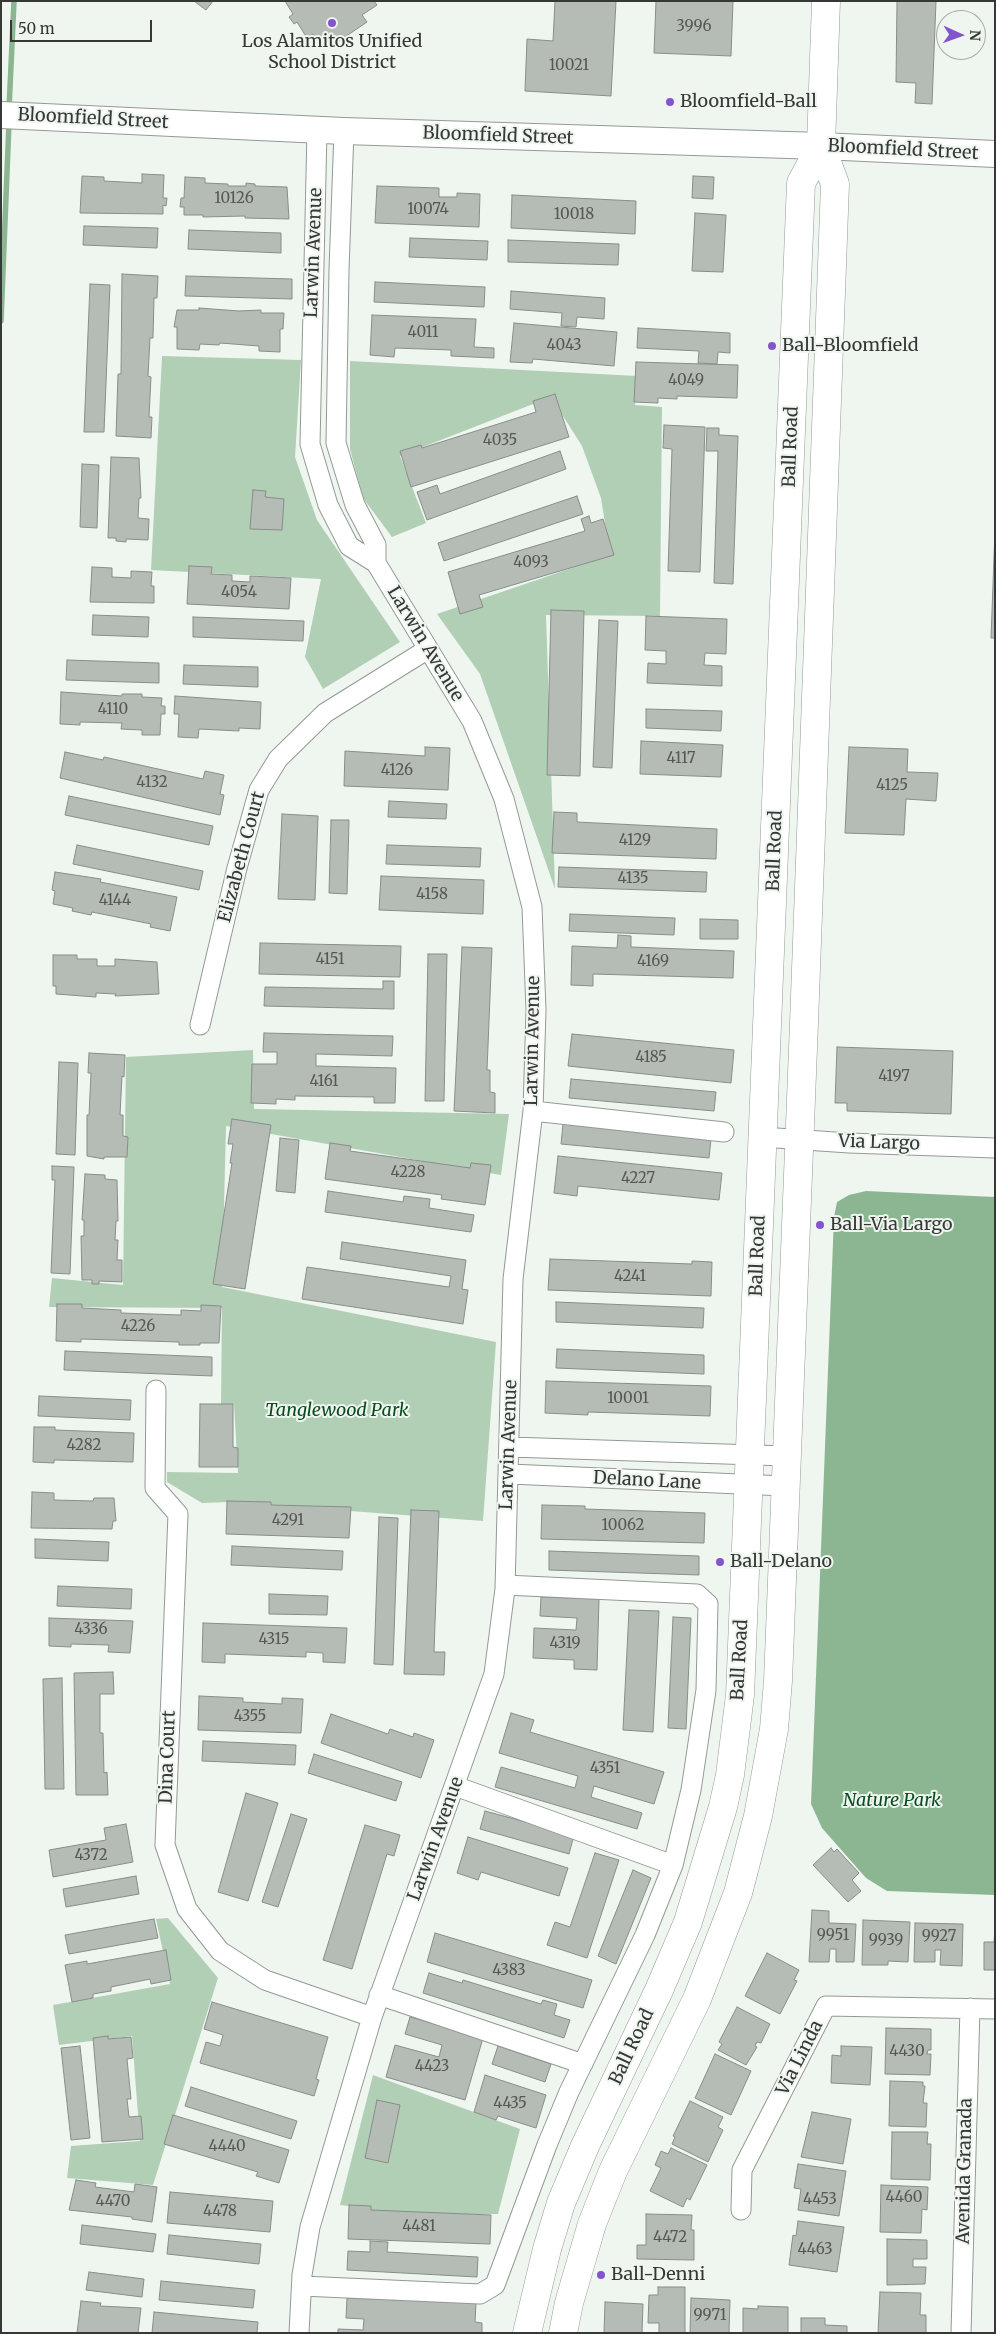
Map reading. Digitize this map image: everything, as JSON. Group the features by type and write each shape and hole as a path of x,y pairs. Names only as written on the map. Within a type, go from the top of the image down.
{"main road":[{"name":"Ball Road","path":"563,2333 569,2303 592,2224 606,2189 697,1999 738,1893 758,1816 774,1729 778,1681 835,184 821,146 826,1"},
{"name":"Ball Road","path":"528,2333 547,2249 562,2203 585,2146 659,1990 688,1922 723,1807 730,1775 738,1704 748,1485 801,183 821,146"},
{"path":"702,1880 738,1893"}],"street":[{"name":"Bloomfield Street","path":"1,114 317,130 821,146 995,154"},
{"name":"Larwin Avenue","path":"299,2333 302,2286 310,2227 372,2017 494,1674 505,1585 514,1266 533,1111 536,1010 532,907 526,877 504,800 472,721 376,563 349,546 328,506 310,444 317,130"},
{"name":"Larwin Avenue","path":"344,131 336,443 355,504 376,545 376,563"},
{"name":"Elizabeth Court","path":"200,1025 237,868 259,790 278,759 326,713 428,649"},
{"path":"533,1111 724,1132"},
{"name":"Via Largo","path":"762,1137 995,1148"},
{"name":"Dina Court","path":"156,1390 155,1488 178,1514 165,1845 187,1909 220,1951 265,1980 372,2017"},
{"name":"Delano Lane","path":"510,1447 786,1456"},
{"name":"Delano Lane","path":"509,1474 785,1486"},
{"path":"302,2286 480,2294 495,2286 547,2144 583,2064 646,1935 673,1866 691,1790 706,1690 708,1604 697,1594 505,1585"},
{"path":"455,1786 673,1866"},
{"path":"379,1995 583,2064"},
{"name":"Via Linda","path":"741,2210 742,2170 826,2006 995,2009"},
{"name":"Avenida Granada","path":"961,2333 970,2008"}],"green space":[{"path":"162,356 301,360 295,457 317,520 400,642 323,689 305,657 321,579 151,570"},
{"path":"350,361 637,376 635,405 662,407 660,616 546,615 555,889 480,674 437,614 610,555 601,498 582,446 551,397 400,456 426,523 392,537 363,498 350,449"},
{"name":"Tanglewood Park","path":"253,1050 254,1109 509,1114 501,1175 226,1126 222,1287 496,1342 483,1521 230,1502 202,1503 167,1482 167,1472 238,1473 234,1404 221,1404 222,1308 49,1307 52,1278 123,1285 126,1057"},
{"path":"168,1918 218,1978 153,2185 67,2178 71,2146 140,2141 132,2036 59,2045 53,2005 170,1984 156,1919"},
{"path":"373,2075 520,2129 498,2214 368,2215 368,2208 340,2205"}],"shaded area":[{"name":"Nature Park","path":"866,1191 995,1197 995,1895 887,1891 866,1878 822,1828 811,1804 834,1217 837,1202 849,1195"}],"building":[{"path":"194,1 213,1 206,10"},
{"name":"Los Alamitos Unified School District","path":"285,1 374,1 377,5 362,15 367,22 339,41 333,34 319,43 313,34 307,38 297,22 294,24 289,17 293,14"},
{"path":"555,1 616,1 611,96 525,91 527,39 553,41"},
{"path":"656,1 733,1 731,56 654,53"},
{"path":"897,1 936,1 932,104 915,103 916,83 896,82"},
{"path":"142,174 164,175 163,198 167,198 166,206 163,205 163,214 80,213 82,176 104,177 104,181 142,183"},
{"path":"693,176 714,177 713,199 692,198"},
{"path":"185,177 205,178 205,183 228,184 228,186 246,186 246,183 255,184 255,186 287,187 289,219 184,215 184,207 180,207 181,198 184,198"},
{"path":"377,186 439,188 439,197 457,197 457,193 480,194 479,227 375,223"},
{"path":"512,195 636,201 635,234 511,228"},
{"path":"695,213 726,215 723,272 692,271"},
{"path":"84,226 158,228 157,248 83,245"},
{"path":"189,230 281,233 281,253 188,249"},
{"path":"410,238 488,241 487,260 409,257"},
{"path":"508,240 619,244 618,265 508,262"},
{"path":"122,274 158,276 157,298 154,298 153,338 150,338 148,376 151,377 149,417 152,417 151,438 116,436 118,374 121,374"},
{"path":"186,276 292,279 292,299 185,296"},
{"path":"375,282 485,287 484,307 374,302"},
{"path":"90,284 110,285 104,432 84,432"},
{"path":"511,291 605,298 604,319 577,317 576,327 561,326 562,313 510,309"},
{"path":"199,308 239,311 261,310 261,313 284,313 283,329 280,329 280,352 259,351 259,346 220,343 219,345 200,344 199,350 177,349 177,327 174,327 177,310 199,310"},
{"path":"372,315 476,319 474,347 494,348 494,358 451,356 451,350 395,348 394,357 370,355"},
{"path":"514,323 617,332 614,366 533,359 532,363 510,362"},
{"path":"638,328 730,333 730,353 718,352 717,364 698,363 699,351 637,348"},
{"path":"636,362 738,365 737,398 677,396 677,399 658,398 658,403 634,402"},
{"path":"555,394 569,437 411,487 400,451 421,445 422,448 536,412 533,401"},
{"path":"664,425 705,427 700,572 668,571 672,449 663,448"},
{"path":"707,428 719,428 719,435 738,436 733,584 714,583 718,451 706,451"},
{"path":"560,451 566,469 427,520 417,492 437,485 440,494"},
{"path":"111,457 139,458 141,498 139,498 138,518 149,519 148,540 126,539 126,542 116,541 116,538 108,538"},
{"path":"82,464 99,465 97,528 80,527"},
{"path":"253,490 266,491 265,497 284,499 282,530 250,529"},
{"path":"577,496 583,514 444,561 438,543"},
{"path":"589,516 591,523 603,519 614,555 479,595 483,607 460,614 448,572 585,531 581,519"},
{"path":"995,531 995,638 991,638"},
{"path":"189,566 212,567 211,574 232,575 232,581 250,582 250,576 291,578 289,609 187,604"},
{"path":"92,567 112,568 112,577 131,578 131,571 152,572 151,586 154,586 154,603 90,602"},
{"path":"551,610 584,611 580,776 547,775"},
{"path":"93,615 149,617 148,637 92,635"},
{"path":"646,616 727,619 726,654 705,653 704,665 722,666 722,686 647,683 648,663 666,664 666,651 645,650"},
{"path":"193,617 304,621 303,641 193,637"},
{"path":"599,620 618,621 612,768 593,767"},
{"path":"67,660 159,663 159,683 66,680"},
{"path":"184,665 258,667 258,687 183,684"},
{"path":"61,692 122,696 122,694 142,694 142,697 162,698 161,706 165,706 165,714 161,714 160,735 142,735 142,730 121,729 122,723 80,722 80,725 60,724"},
{"path":"175,696 261,702 260,729 239,728 239,731 199,729 198,738 178,737 179,714 174,714"},
{"path":"646,709 722,711 721,731 646,728"},
{"path":"641,741 723,745 721,777 640,774"},
{"path":"425,747 450,748 448,790 344,786 345,751 425,756"},
{"path":"849,747 908,749 907,772 938,773 936,801 906,799 904,835 845,833"},
{"path":"65,752 103,760 104,757 203,779 205,771 224,775 220,794 224,795 220,815 60,778"},
{"path":"69,796 213,826 209,845 65,815"},
{"path":"389,801 447,804 446,819 388,817"},
{"path":"554,812 577,813 577,822 717,829 716,859 552,853"},
{"path":"282,814 318,816 315,900 278,899"},
{"path":"331,820 349,820 347,894 329,893"},
{"path":"77,845 203,871 199,890 73,864"},
{"path":"387,845 481,848 480,867 386,864"},
{"path":"559,867 707,872 706,892 558,887"},
{"path":"55,872 101,879 100,882 177,897 170,931 150,927 151,924 92,912 91,915 72,911 73,908 53,904 55,891 52,890"},
{"path":"381,876 484,880 483,914 379,910"},
{"path":"570,914 675,918 674,935 569,931"},
{"path":"700,919 738,920 738,939 700,939"},
{"path":"618,935 631,936 631,947 734,951 733,978 593,974 593,986 571,985 572,946 617,948"},
{"path":"260,943 401,946 400,977 259,974"},
{"path":"462,947 492,948 487,1070 490,1070 490,1092 495,1093 495,1113 454,1111"},
{"path":"428,954 447,954 444,1101 425,1101"},
{"path":"53,955 77,955 77,959 97,959 97,966 115,966 115,959 157,962 159,994 115,996 116,994 96,993 96,997 56,994 56,986 53,986"},
{"path":"383,981 394,981 394,1009 264,1006 265,987 383,989"},
{"path":"264,1033 393,1036 392,1056 316,1054 316,1066 396,1068 395,1103 374,1103 374,1097 295,1096 295,1100 276,1099 276,1104 251,1103 252,1064 277,1064 277,1052 263,1052"},
{"path":"572,1034 734,1050 731,1083 568,1066"},
{"path":"837,1047 953,1051 951,1114 847,1111 847,1103 835,1103"},
{"path":"89,1053 125,1055 120,1115 123,1115 123,1136 128,1137 127,1157 104,1157 104,1159 87,1156 87,1115 89,1115 91,1073 88,1073"},
{"path":"59,1062 78,1063 75,1155 56,1154"},
{"path":"571,1079 716,1092 714,1111 569,1098"},
{"path":"232,1119 271,1125 245,1289 213,1284 232,1163 230,1163 233,1144 228,1144"},
{"path":"563,1124 711,1139 709,1158 561,1144"},
{"path":"280,1138 299,1140 295,1193 276,1191"},
{"path":"330,1143 351,1146 350,1151 470,1168 471,1163 491,1165 485,1205 441,1199 442,1195 325,1179"},
{"path":"558,1156 722,1173 719,1200 578,1186 577,1196 554,1193"},
{"path":"52,1166 74,1167 70,1274 51,1273 55,1180 52,1180"},
{"path":"85,1174 105,1175 105,1179 117,1180 118,1221 116,1221 115,1240 118,1240 117,1260 122,1260 122,1282 99,1281 99,1284 92,1284 92,1280 82,1280 81,1236 84,1236 84,1220 82,1220"},
{"path":"328,1191 403,1202 404,1196 430,1199 429,1208 474,1215 471,1232 325,1212"},
{"path":"342,1242 466,1260 462,1289 468,1290 463,1324 302,1299 307,1267 449,1287 451,1276 340,1259"},
{"path":"550,1259 692,1264 692,1261 712,1262 711,1296 548,1290"},
{"path":"556,1302 704,1308 703,1328 556,1322"},
{"path":"57,1304 82,1304 82,1308 121,1310 121,1313 181,1315 181,1310 201,1311 201,1305 221,1306 219,1343 179,1345 179,1342 81,1339 81,1342 56,1341"},
{"path":"557,1349 704,1355 704,1374 556,1368"},
{"path":"65,1351 212,1357 212,1376 64,1370"},
{"path":"546,1381 711,1386 710,1416 588,1412 588,1415 545,1413"},
{"path":"39,1396 131,1400 130,1420 38,1416"},
{"path":"200,1404 233,1404 233,1447 238,1448 238,1467 199,1467"},
{"path":"34,1427 55,1427 55,1430 134,1433 133,1462 54,1460 54,1463 33,1462"},
{"path":"32,1492 54,1493 54,1500 93,1501 94,1498 114,1498 116,1521 113,1521 112,1529 31,1528"},
{"path":"227,1501 271,1502 271,1505 351,1507 349,1538 226,1534"},
{"path":"542,1505 585,1506 585,1509 705,1513 704,1543 541,1539"},
{"path":"411,1510 439,1511 434,1652 445,1652 444,1675 404,1674"},
{"path":"379,1517 398,1518 393,1665 374,1664"},
{"path":"35,1539 109,1542 108,1561 35,1558"},
{"path":"232,1546 343,1551 342,1570 231,1565"},
{"path":"549,1551 699,1556 699,1575 549,1570"},
{"path":"58,1586 132,1589 131,1609 57,1606"},
{"path":"269,1594 328,1596 327,1615 269,1614"},
{"path":"541,1597 599,1599 597,1670 574,1669 574,1660 533,1658 534,1628 576,1630 577,1618 540,1616"},
{"path":"629,1610 659,1611 653,1732 623,1730"},
{"path":"673,1617 691,1618 686,1729 668,1728"},
{"path":"49,1618 133,1621 130,1653 108,1652 109,1645 71,1644 71,1647 49,1646"},
{"path":"203,1623 347,1628 345,1663 323,1662 323,1653 306,1652 306,1657 225,1654 225,1663 202,1662"},
{"path":"113,1672 114,1694 100,1694 100,1733 103,1733 104,1773 107,1772 108,1795 76,1795 74,1673"},
{"path":"62,1678 64,1789 45,1789 43,1679"},
{"path":"199,1696 243,1698 243,1702 282,1704 282,1698 303,1699 301,1733 198,1730"},
{"path":"511,1713 534,1720 530,1732 664,1772 654,1804 594,1786 591,1797 642,1813 637,1829 495,1787 501,1767 575,1788 578,1776 499,1753"},
{"path":"331,1714 388,1734 390,1729 413,1737 414,1733 434,1740 421,1778 321,1743"},
{"path":"203,1741 296,1745 295,1765 202,1761"},
{"path":"314,1754 402,1782 396,1801 308,1773"},
{"path":"246,1793 278,1803 248,1901 218,1892"},
{"path":"485,1811 574,1835 569,1854 480,1829"},
{"path":"291,1814 307,1819 278,1907 262,1902"},
{"path":"126,1824 133,1862 53,1877 49,1850 106,1840 104,1828"},
{"path":"365,1825 400,1835 394,1856 387,1854 352,1969 323,1960"},
{"path":"468,1837 568,1868 559,1896 481,1872 478,1880 457,1873"},
{"path":"831,1848 834,1852 837,1849 859,1873 852,1880 861,1891 848,1902 813,1865"},
{"path":"595,1853 619,1860 587,1958 547,1945 555,1922 570,1927"},
{"path":"633,1870 651,1878 616,1964 598,1956"},
{"path":"136,1876 139,1894 66,1907 63,1889"},
{"path":"812,1910 829,1911 829,1923 856,1924 854,1962 836,1962 836,1949 830,1949 829,1962 809,1962"},
{"path":"154,1919 158,1938 69,1954 65,1935"},
{"path":"863,1920 910,1922 908,1962 888,1961 888,1965 862,1965"},
{"path":"915,1923 963,1924 962,1966 940,1965 941,1950 935,1950 935,1962 914,1962"},
{"path":"995,1929 995,1970 984,1970 984,1942 994,1942"},
{"path":"435,1933 592,1980 583,2008 427,1962"},
{"path":"166,1950 171,1980 151,1984 150,1979 111,1987 111,1991 93,1994 93,1998 72,2002 65,1965 87,1961 87,1964"},
{"path":"767,1953 799,1970 794,1980 797,1981 780,2014 745,1996"},
{"path":"429,1973 462,1983 463,1980 541,2004 543,2000 557,2004 554,2015 570,2020 564,2038 423,1993"},
{"path":"212,2002 328,2037 316,2079 319,2080 314,2096 200,2063 206,2042 220,2046 223,2035 204,2029"},
{"path":"737,2007 770,2024 761,2043 757,2042 755,2046 757,2047 746,2065 718,2050 722,2044 719,2042"},
{"path":"410,2017 483,2038 465,2100 386,2077 395,2045 439,2057 442,2045 405,2034"},
{"path":"886,2028 931,2029 931,2050 928,2050 927,2054 931,2054 930,2075 885,2074"},
{"path":"108,2036 108,2039 131,2037 133,2058 127,2059 131,2099 127,2099 129,2117 141,2116 143,2139 102,2142 93,2038"},
{"path":"80,2046 90,2138 71,2140 61,2048"},
{"path":"498,2046 551,2064 545,2082 492,2064"},
{"path":"841,2046 872,2047 870,2085 831,2083 832,2055 841,2056"},
{"path":"715,2054 751,2071 731,2115 695,2098"},
{"path":"485,2075 546,2095 536,2128 498,2116 496,2120 474,2112"},
{"path":"890,2081 923,2082 923,2086 925,2086 923,2103 927,2103 926,2127 889,2126"},
{"path":"191,2087 297,2121 291,2139 185,2106"},
{"path":"377,2100 400,2105 388,2163 365,2158"},
{"path":"690,2101 723,2117 718,2127 723,2130 708,2162 672,2144 675,2137 673,2136"},
{"path":"812,2112 851,2119 843,2164 801,2157"},
{"path":"173,2115 289,2150 279,2183 256,2176 258,2172 164,2144"},
{"path":"892,2132 928,2132 927,2144 931,2144 930,2180 891,2179"},
{"path":"671,2148 707,2165 690,2200 687,2198 683,2207 650,2191 661,2168 655,2165 661,2151 668,2154"},
{"path":"798,2164 846,2171 839,2216 798,2210 801,2189 794,2188"},
{"path":"76,2180 96,2183 95,2187 134,2192 135,2184 157,2187 152,2222 132,2219 132,2217 69,2210"},
{"path":"881,2185 928,2187 927,2210 922,2209 921,2233 880,2232"},
{"path":"170,2192 273,2201 270,2232 167,2223"},
{"path":"349,2205 371,2206 371,2210 491,2215 490,2244 348,2239"},
{"path":"646,2214 692,2215 691,2230 694,2230 694,2260 637,2259 637,2245 646,2245"},
{"path":"798,2221 844,2227 837,2272 789,2265 793,2235 796,2236"},
{"path":"82,2225 156,2234 153,2252 80,2244"},
{"path":"169,2235 261,2244 259,2264 167,2254"},
{"path":"887,2239 927,2240 927,2259 913,2259 913,2267 926,2267 925,2284 887,2285"},
{"path":"370,2241 388,2242 387,2252 478,2257 477,2277 347,2270 348,2251 370,2252"},
{"path":"89,2272 144,2279 142,2297 86,2290"},
{"path":"161,2281 255,2290 253,2308 159,2300"},
{"path":"658,2287 685,2287 685,2333 659,2333 659,2323 648,2323 649,2295 658,2295"},
{"path":"880,2292 921,2293 920,2315 926,2315 926,2333 878,2333"},
{"path":"347,2298 476,2303 475,2322 482,2323 482,2333 338,2333 338,2329 363,2330 364,2319 346,2318"},
{"path":"691,2298 730,2300 729,2333 690,2333"},
{"path":"81,2301 101,2303 100,2306 141,2308 138,2333 77,2333"},
{"path":"605,2302 643,2304 642,2333 604,2333"},
{"path":"758,2306 788,2307 788,2333 743,2333 743,2308 758,2309"},
{"path":"154,2312 258,2322 257,2333 152,2333"},
{"path":"801,2318 825,2318 825,2325 847,2326 847,2333 801,2333"}],"waterway":[{"path":"9,109 14,1"},
{"path":"1,321 9,123"}],"place":[{"name":"Los Alamitos Unified School District","path":"332,23"},
{"name":"Bloomfield-Ball","path":"670,102"},
{"name":"Ball-Bloomfield","path":"772,346"},
{"name":"Ball-Via Largo","path":"820,1225"},
{"name":"Ball-Delano","path":"720,1562"},
{"name":"Ball-Denni","path":"601,2275"}]}
